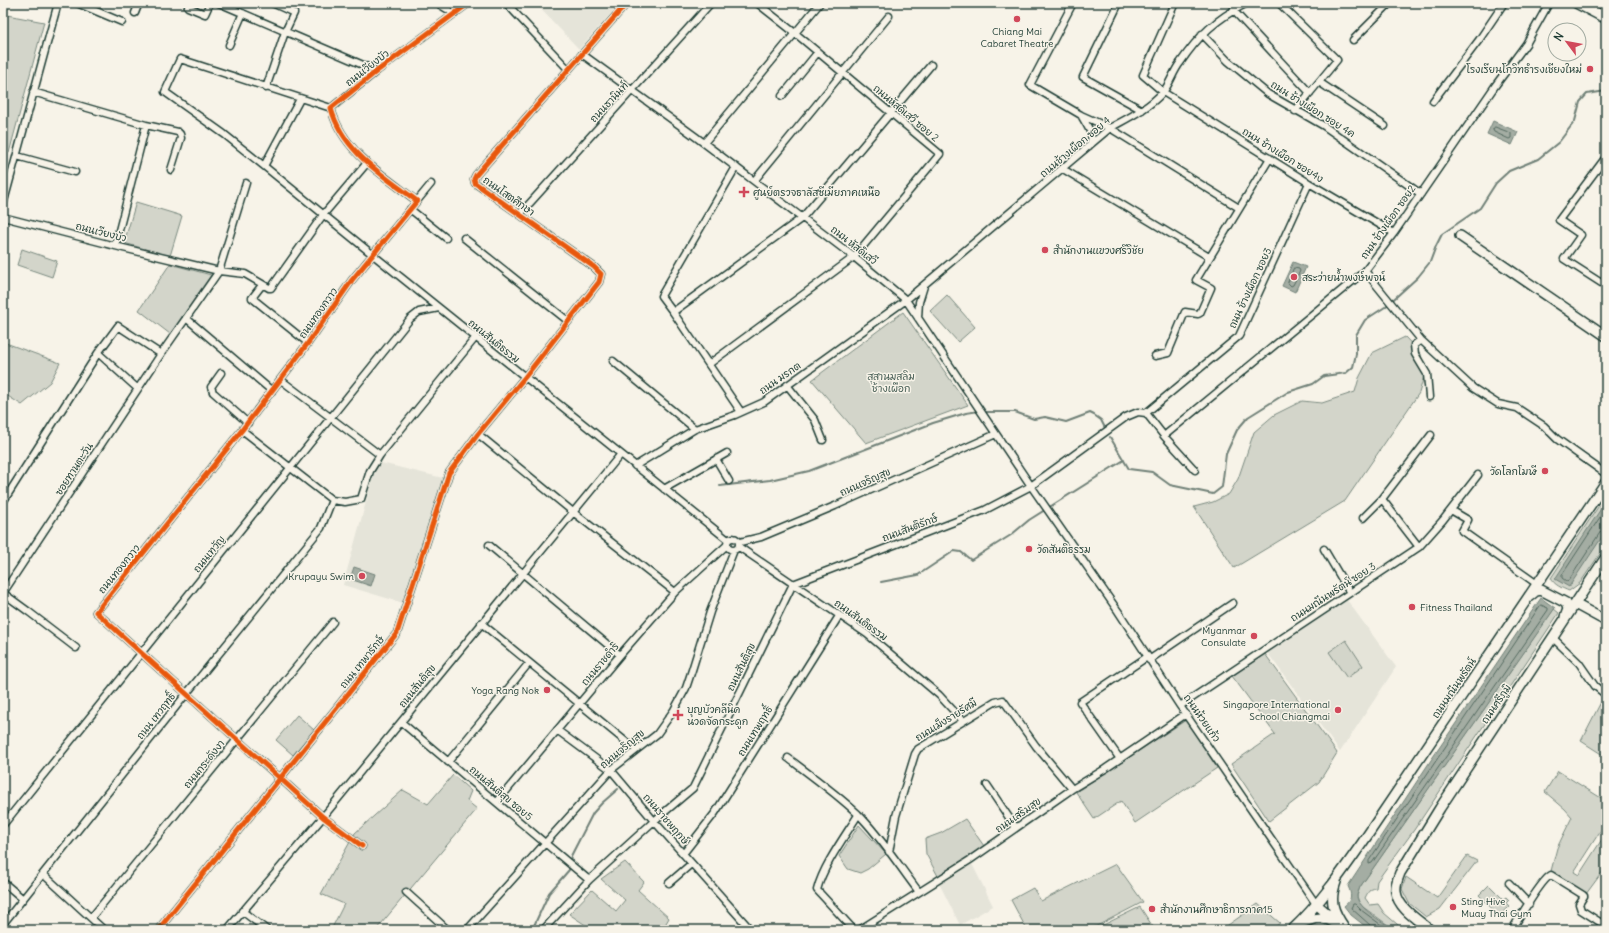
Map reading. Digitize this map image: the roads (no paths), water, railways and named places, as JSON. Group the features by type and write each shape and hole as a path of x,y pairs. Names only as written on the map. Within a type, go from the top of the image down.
{"main road":[{"path":"1577,3 1606,18"},
{"path":"1460,236 1606,336"},
{"name":"ถนนมณีนพรัตน์","path":"1316,904 1338,877 1606,482"},
{"path":"1569,602 1586,587 1606,557"},
{"path":"1546,590 1543,579 1548,569"},
{"path":"1528,598 1536,591 1546,590 1606,620"},
{"name":"ถนนศรีภูมิ","path":"1430,930 1403,907 1396,891 1397,881 1405,863 1440,808 1561,627 1569,602"},
{"path":"1338,877 1333,891 1333,908 1346,929"},
{"path":"1295,927 1316,904 1346,929"},
{"path":"1295,927 1314,918 1325,918 1346,929"}],"street":[{"path":"3,205 58,3"},
{"path":"77,3 122,22"},
{"path":"135,13 139,3"},
{"path":"188,7 205,14 210,3"},
{"path":"219,3 378,71"},
{"path":"272,3 294,13 285,32 266,88 331,108 334,121 339,129 367,163 417,201"},
{"path":"437,3 456,14"},
{"name":"ถนนเวียงบัว","path":"331,108 469,3"},
{"path":"506,3 568,69"},
{"name":"ถนนโสตศึกษา","path":"525,377 600,282 601,274 520,214 475,183 474,179 568,69 627,3"},
{"name":"ถนนธานินท์","path":"520,214 633,91 711,3"},
{"name":"ถนนหัสดิเสวี ซอย 2","path":"757,3 940,154 854,257"},
{"path":"704,143 820,3"},
{"path":"1073,3 1030,85 1081,115 1110,128 1239,208"},
{"path":"1119,3 1083,76 1142,110"},
{"name":"ถนน ช้างเผือก ซอย4ง","path":"1175,3 1143,75 1163,92 1309,183 1394,233"},
{"name":"ถนนช้างเผือก ซอย 4","path":"906,300 1110,128 1142,110 1163,92 1179,64 1202,34 1233,10 1247,3"},
{"path":"1279,3 1337,60 1295,111"},
{"path":"1353,40 1390,3"},
{"path":"1433,101 1479,40 1504,3"},
{"name":"ถนน ช้างเผือก ซอย2","path":"1164,436 1365,271 1394,233 1495,86 1526,44 1549,3"},
{"path":"1233,10 1310,93"},
{"path":"229,45 243,14"},
{"path":"754,181 889,16"},
{"name":"ถนน ช้างเผือก ซอย 4ค","path":"1202,34 1228,61 1268,94 1295,111 1324,126 1420,194"},
{"path":"782,96 818,52"},
{"name":"ถนน หัสดิเสวี","path":"582,54 736,167 854,257 906,300 1051,514"},
{"name":"ถนนสันติธรรม","path":"266,88 180,59 165,92 224,134 664,489 727,542 730,549 738,547 867,634 939,695 963,721"},
{"path":"674,312 802,218 931,65"},
{"path":"1319,82 1385,126"},
{"path":"33,92 180,134 181,138 171,170"},
{"path":"264,166 300,99"},
{"path":"1081,115 1091,134 1091,142 1088,148"},
{"path":"116,246 146,125"},
{"path":"17,156 75,172"},
{"path":"1606,157 1559,220 1581,235 1564,260 1606,286"},
{"path":"1155,356 1168,352 1185,312 1200,313 1211,288 1196,280 1270,158"},
{"path":"308,343 252,298 262,285 271,288 323,215 367,163"},
{"path":"736,167 661,296 674,312 741,412"},
{"path":"1063,169 1209,257"},
{"name":"ซอยทานตะวัน","path":"3,593 161,354 219,271 246,183"},
{"name":"ถนน ช้างเผือก ซอย3","path":"1146,412 1239,336 1309,183"},
{"name":"ถนนทองกวาว","path":"362,846 323,816 96,612 248,423 372,254 431,184"},
{"path":"410,209 446,238"},
{"name":"ถนนเวียงบัว","path":"3,217 219,271 245,274 262,285"},
{"path":"464,238 568,321"},
{"path":"708,364 854,257"},
{"path":"1365,271 1421,340 1473,388 1498,404 1517,408 1544,426 1557,439 1606,474"},
{"path":"918,318 919,302 924,285"},
{"name":"ถนน มรกต","path":"635,466 695,429 764,402 906,300"},
{"name":"ถนนเทวัญ","path":"3,825 410,319 419,312 439,308"},
{"path":"186,318 272,391"},
{"path":"3,502 98,353 118,326 161,354"},
{"path":"242,430 332,500 345,502 361,499 370,471 380,455 476,337"},
{"path":"1421,340 1414,345 1414,350 1427,374 1429,397"},
{"path":"98,353 138,389"},
{"path":"613,361 695,429"},
{"path":"221,373 211,387 213,392 248,423"},
{"name":"ถนน เทพารักษ์","path":"158,930 397,632 449,472 525,377"},
{"path":"281,380 380,455"},
{"path":"787,385 815,420 823,440"},
{"name":"ถนนสันติรักษ์","path":"793,584 986,510 1031,486 1126,417 1138,412 1146,412"},
{"path":"1146,412 1164,436 1195,470"},
{"path":"478,434 573,512 675,592"},
{"name":"ถนนเจริญสุข","path":"467,930 611,770 657,734 674,710 686,688 710,612 738,547 835,506 996,434"},
{"path":"1363,518 1382,498 1431,435"},
{"path":"664,489 727,453"},
{"name":"ถนนสันติสุข","path":"227,930 401,722 620,454"},
{"path":"716,459 729,481"},
{"name":"ถนนมณีนพรัตน์ ซอย 3","path":"1180,706 1419,547 1452,510 1478,475"},
{"path":"1382,498 1419,547"},
{"name":"ถนน เทวฤทธิ์","path":"3,924 187,693 322,528 332,500"},
{"path":"1452,510 1468,520 1462,531 1537,584"},
{"name":"ถนนห้วยแก้ว","path":"1051,514 1118,611 1180,706 1316,904"},
{"path":"727,542 734,537 738,547"},
{"name":"ถนนราชดำริ","path":"497,802 620,655 675,592 727,542"},
{"path":"489,545 620,655"},
{"path":"1324,549 1350,593"},
{"name":"ถนนสันติสุข","path":"543,930 589,880 693,788 793,584"},
{"path":"3,593 76,648"},
{"path":"1120,759 1080,702 1233,602"},
{"name":"ถนนเทพฤทธิ์","path":"682,854 715,813 839,616"},
{"name":"ถนนกระดังงา","path":"91,918 332,622"},
{"path":"482,623 636,750"},
{"path":"1553,638 1579,663 1595,686 1606,695"},
{"path":"448,762 529,663"},
{"name":"ถนนเม็งรายรัศมี","path":"889,852 896,816 915,754 918,749 995,702 1003,700 1036,746 1072,789"},
{"name":"ถนนเสริมสุข","path":"859,930 1016,828 1072,789 1120,759 1186,714"},
{"name":"ถนนสันติสุข ซอย5","path":"401,722 589,880"},
{"name":"ถนนราชพฤกษ์","path":"558,730 611,770 682,854 750,930"},
{"path":"788,758 822,784 858,815 889,852 919,892"},
{"path":"987,785 1016,828"},
{"path":"854,930 818,890 826,868 858,815"},
{"path":"669,883 691,864"},
{"path":"43,874 104,930"},
{"path":"1512,930 1545,881 1551,876 1583,894 1584,896 1579,904 1581,910 1606,926"},
{"path":"3,882 23,899"},
{"path":"1509,883 1529,904"},
{"path":"406,892 448,930"},
{"path":"242,911 268,930"}],"water":[{"path":"1493,121 1518,132 1512,145 1487,134"},
{"name":"สระว่ายน้ำพงษ์พจน์","path":"1293,262 1306,267 1295,292 1282,286"},
{"path":"1606,501 1606,531 1569,587 1555,579"},
{"name":"Krupayu Swim","path":"354,567 375,574 371,586 350,579"},
{"path":"1541,598 1555,608 1360,887 1357,896 1358,901 1362,906 1395,930 1370,930 1351,915 1344,906 1349,902 1350,897 1348,886 1433,757"}],"waterway":[{"path":"1110,437 1129,469 1152,472 1170,485 1213,494 1222,487 1226,454 1237,430 1248,417 1288,392 1313,384 1324,376 1346,373 1353,367 1356,354 1356,335 1365,320 1385,307 1418,277 1430,262 1442,234 1480,208 1496,183 1509,171 1538,159 1559,142 1575,121 1580,102 1587,94 1606,91"},
{"path":"720,486 770,480 809,471 933,423 966,413 979,411"},
{"path":"983,412 1015,412 1034,419 1045,417 1066,422 1090,413 1101,420 1105,428"},
{"path":"881,582 918,575 954,551 961,552 971,560 1011,535 1029,520 1124,460"},
{"path":"570,862 571,856 593,813 618,789"},
{"path":"532,930 549,893 569,870 569,866"}],"place":[{"name":"Chiang Mai Cabaret Theatre","path":"1017,19"},
{"name":"โรงเรียนโกวิทธำรงเชียงใหม่","path":"1590,69"},
{"name":"ศูนย์ตรวจธาลัสซีเมียภาคเหนือ","path":"744,192"},
{"name":"สำนักงานแขวงศรีวิชัย","path":"1045,250"},
{"name":"สระว่ายน้ำพงษ์พจน์","path":"1294,277"},
{"name":"วัดโลกโมฬี","path":"1545,471"},
{"name":"วัดสันติธรรม","path":"1029,549"},
{"name":"Krupayu Swim","path":"362,576"},
{"name":"Fitness Thailand","path":"1412,607"},
{"name":"Myanmar Consulate","path":"1254,636"},
{"name":"Yoga Rang Nok","path":"547,690"},
{"name":"Singapore International School Chiangmai","path":"1338,710"},
{"name":"บุญบัวคลีนิค นวดจัดกระดูก","path":"678,715"},
{"name":"Sting Hive Muay Thai Gym","path":"1453,907"},
{"name":"สำนักงานศึกษาธิการภาค15","path":"1152,909"}],"park label":[{"name":"สุสานมุสลิม ช้างเผือก","path":"891,382"}]}
